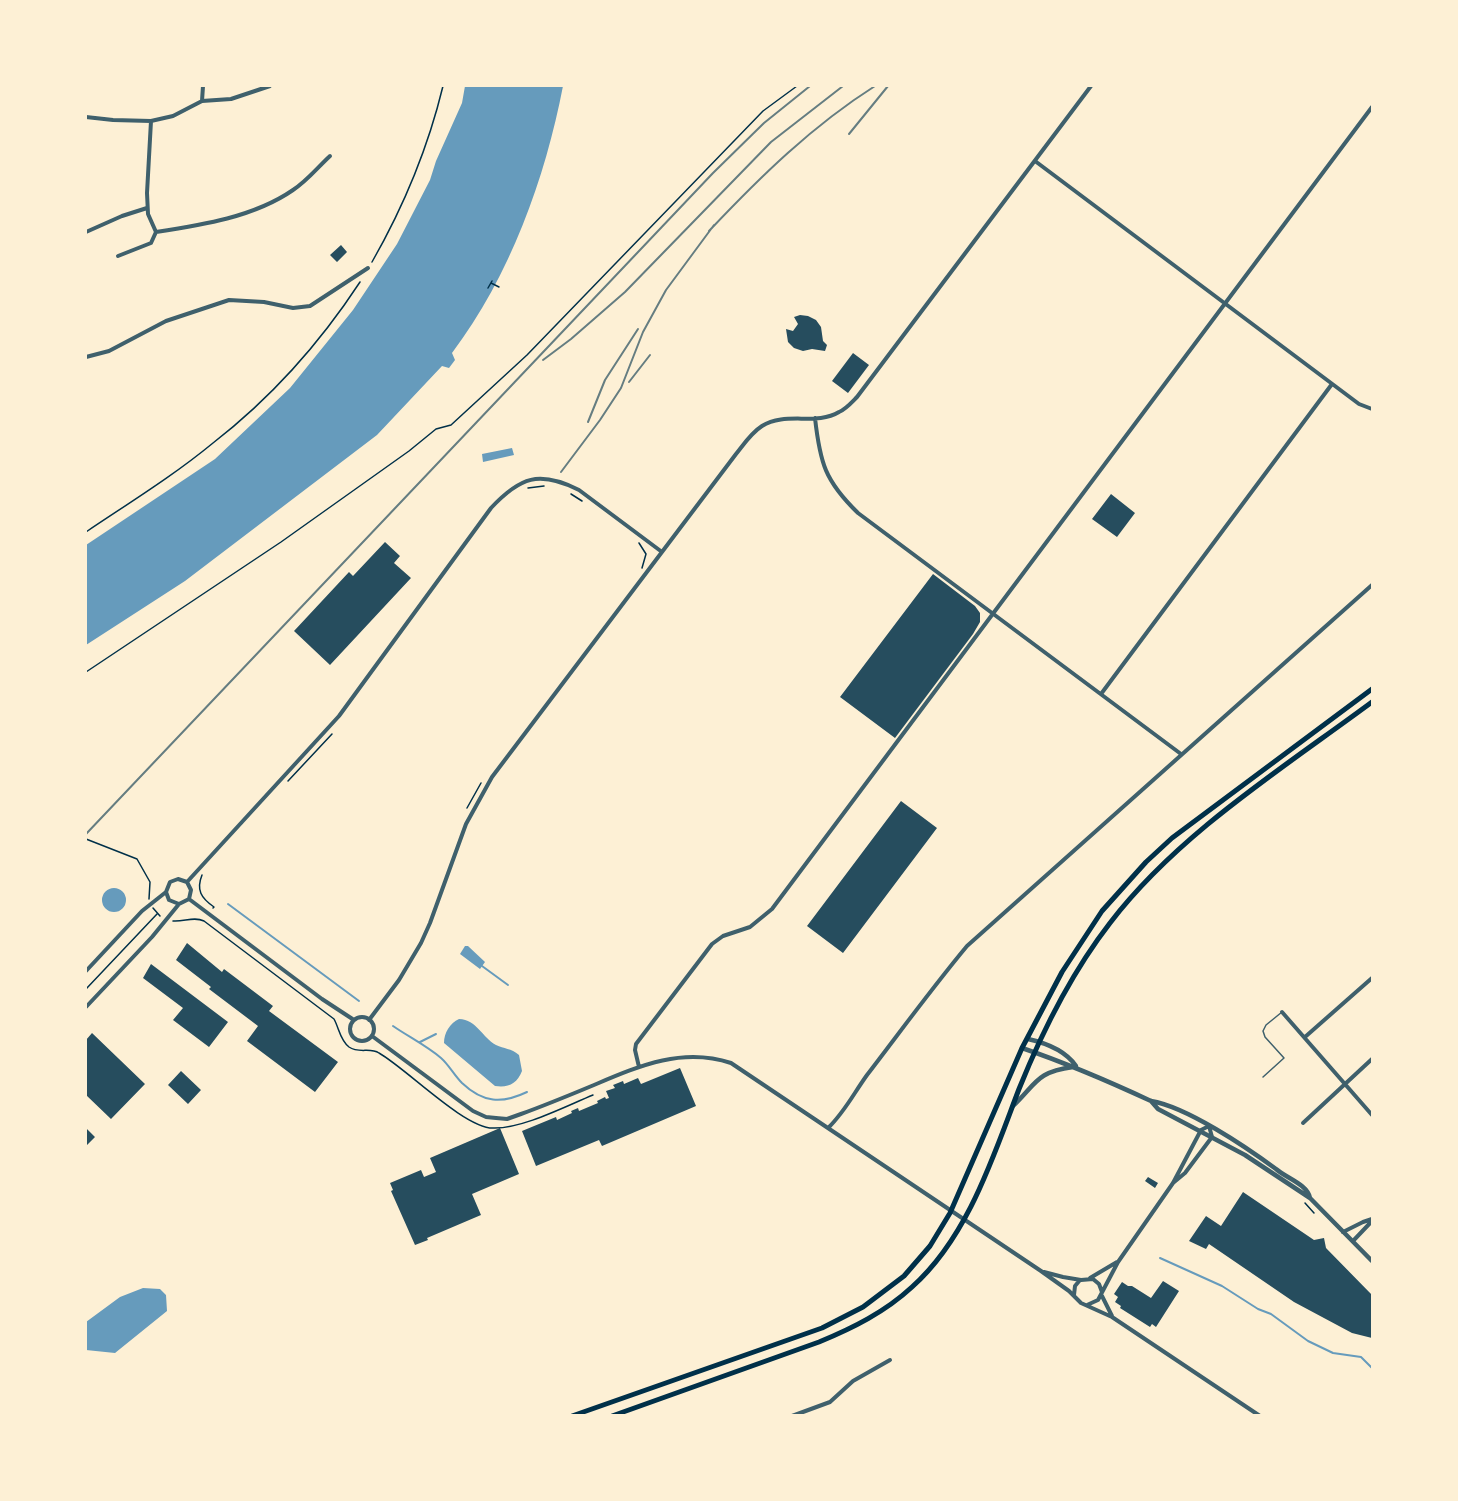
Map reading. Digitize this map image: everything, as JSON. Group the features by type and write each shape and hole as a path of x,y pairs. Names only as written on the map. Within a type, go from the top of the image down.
{"main road":[{"path":"572,1416 792,1340 849,1315 876,1299 904,1276 930,1246 939,1231 968,1176 1022,1047 1062,972 1102,911 1146,862 1201,816 1372,689"},
{"path":"612,1416 819,1342 856,1326 887,1307 914,1286 951,1239 980,1184 1036,1052 1060,1002 1095,944 1127,902 1162,864 1208,824 1372,702"}],"street":[{"path":"201,101 203,86"},
{"path":"86,117 152,121 173,116 201,101 231,99 270,86"},
{"path":"369,1020 399,980 421,943 466,824 492,777 751,436 762,426 775,420 814,418 839,412 857,397 1091,86"},
{"path":"639,1067 635,1050 641,1035 712,944 723,936 750,927 772,909 1372,107"},
{"path":"118,256 152,243 156,232 147,208 152,121"},
{"path":"156,232 200,225 265,206 296,189 330,156"},
{"path":"1035,161 1359,404 1372,409"},
{"path":"86,232 147,208"},
{"path":"86,357 109,351 166,321 229,300 264,302 293,308 310,306 368,268"},
{"path":"1101,693 1332,384"},
{"path":"814,418 819,452 825,471 849,504 993,615 1181,754"},
{"path":"187,882 339,716 485,516 507,491 532,480 543,478 564,483 579,490 662,552"},
{"path":"828,1128 839,1118 859,1086 913,1013 967,946 1372,585"},
{"path":"86,971 150,903 166,892 170,882 178,879 187,882 191,890 189,899"},
{"path":"166,892 169,900 179,904"},
{"path":"189,899 322,999 354,1020"},
{"path":"86,1008 168,920 179,904 189,899"},
{"path":"1305,1037 1372,978"},
{"path":"1282,1012 1372,1115"},
{"path":"362,1017 369,1020 374,1027 372,1036 366,1041 354,1038 350,1028 354,1020 362,1017"},
{"path":"372,1036 467,1107 486,1117 495,1118 507,1119 639,1067 689,1057 709,1057 740,1068 1041,1271 1075,1296 1079,1302 1113,1317 1260,1416"},
{"path":"1028,1039 1041,1042 1070,1057 1077,1067"},
{"path":"1022,1047 1062,1064 1077,1067 1151,1101 1162,1103 1209,1126 1260,1156 1295,1181 1309,1193 1310,1198"},
{"path":"1303,1123 1372,1059"},
{"path":"1013,1106 1042,1075 1077,1067"},
{"path":"1151,1101 1158,1109 1245,1155 1310,1198 1372,1261"},
{"path":"1086,1305 1095,1303 1118,1262 1173,1183 1201,1130 1209,1126"},
{"path":"1209,1126 1212,1137"},
{"path":"1173,1183 1185,1173 1212,1137"},
{"path":"1343,1232 1372,1220"},
{"path":"1353,1241 1372,1220"},
{"path":"1041,1271 1080,1280 1089,1278 1118,1262"},
{"path":"1089,1278 1099,1284 1101,1294 1113,1317"},
{"path":"1075,1296 1075,1286 1080,1280"},
{"path":"792,1416 830,1401 853,1381 890,1360"}],"lane":[{"path":"1263,1077 1284,1058 1263,1031 1266,1025 1282,1012"}],"path":[{"path":"368,268 393,222 421,161 443,86"},
{"path":"86,672 281,542 409,451 436,429 451,425 527,355 763,111 796,86"},
{"path":"86,532 189,462 241,420 307,353 339,313 360,281"},
{"path":"488,288 492,282 499,287"},
{"path":"522,490 548,486"},
{"path":"570,493 588,505"},
{"path":"636,541 645,551 646,560 638,573"},
{"path":"286,784 336,729"},
{"path":"465,813 486,776"},
{"path":"86,839 137,860 150,882 148,893 150,903 157,913 168,920 183,921 195,918 204,921 334,1019 343,1041 348,1046 356,1051 378,1052 471,1122 491,1128 509,1126 593,1095"},
{"path":"204,872 198,888 203,898 214,907 204,921"},
{"path":"86,989 157,913"},
{"path":"1300,1198 1314,1213"}],"water":[{"path":"465,86 563,86 546,156 522,225 491,292 452,353 455,360 449,368 442,366 377,435 185,581 86,645 86,545 215,459 290,388 353,310 397,244 430,180 462,103"},
{"path":"512,448 514,455 483,462 482,454"},
{"path":"114,888 123,891 126,900 123,909 114,912 105,909 102,900 105,891"},
{"path":"465,946 468,946 485,962 480,969 460,954"},
{"path":"459,1019 470,1022 496,1045 519,1055 522,1071 515,1082 508,1086 495,1086 444,1043 448,1029"},
{"path":"143,1288 160,1289 166,1295 167,1311 115,1353 86,1350 86,1322 120,1297"}],"building":[{"path":"341,245 347,252 337,262 330,255"},
{"path":"800,315 816,320 821,327 823,341 827,345 825,351 812,349 803,351 794,348 788,342 786,329 793,331 798,324 794,317"},
{"path":"853,353 869,365 848,393 832,381"},
{"path":"1111,494 1135,513 1117,537 1092,519"},
{"path":"385,542 400,556 394,563 411,578 330,665 294,631 349,572 353,576"},
{"path":"933,574 975,606 980,613 980,622 895,738 840,697"},
{"path":"901,801 937,828 843,953 807,926"},
{"path":"187,943 222,972 224,969 273,1006 269,1011 338,1062 315,1092 247,1041 258,1026 209,989 211,987 176,960"},
{"path":"151,964 228,1022 209,1047 173,1020 183,1008 143,978"},
{"path":"92,1033 145,1084 111,1119 86,1095 86,1040"},
{"path":"680,1068 696,1106 602,1146 599,1140 536,1166 522,1131 556,1117 557,1120 578,1108 579,1111 598,1103 597,1101 605,1097 609,1098 606,1091 615,1088 613,1085 623,1081 624,1084 638,1078 641,1084"},
{"path":"181,1071 201,1090 188,1104 168,1085"},
{"path":"86,1128 95,1137 86,1146"},
{"path":"500,1128 519,1174 472,1194 481,1215 415,1245 391,1191 393,1190 390,1183 421,1170 424,1177 436,1172 430,1158"},
{"path":"1148,1177 1158,1183 1155,1188 1145,1181"},
{"path":"1243,1192 1314,1240 1324,1238 1326,1248 1372,1295 1372,1338 1352,1333 1294,1302 1209,1244 1206,1249 1189,1241 1206,1216 1221,1226"},
{"path":"1163,1281 1179,1291 1156,1327 1152,1324 1150,1327 1120,1308 1121,1306 1115,1302 1118,1297 1114,1294 1122,1282 1151,1298"}],"waterway":[{"path":"228,904 359,1001"},
{"path":"482,966 508,985"},
{"path":"393,1026 441,1058 462,1083 478,1095 501,1100 527,1092"},
{"path":"420,1042 436,1034"},
{"path":"1160,1258 1222,1286 1258,1309 1271,1314 1308,1341 1333,1353 1361,1357 1372,1368"}],"railway":[{"path":"86,834 713,173 764,123 810,86"},
{"path":"543,360 625,292 771,142 843,86"},
{"path":"709,231 808,135 875,86"},
{"path":"849,134 888,86"},
{"path":"561,472 621,388 643,332 666,290 714,225"},
{"path":"588,422 605,380 638,329"},
{"path":"629,382 650,355"}]}
